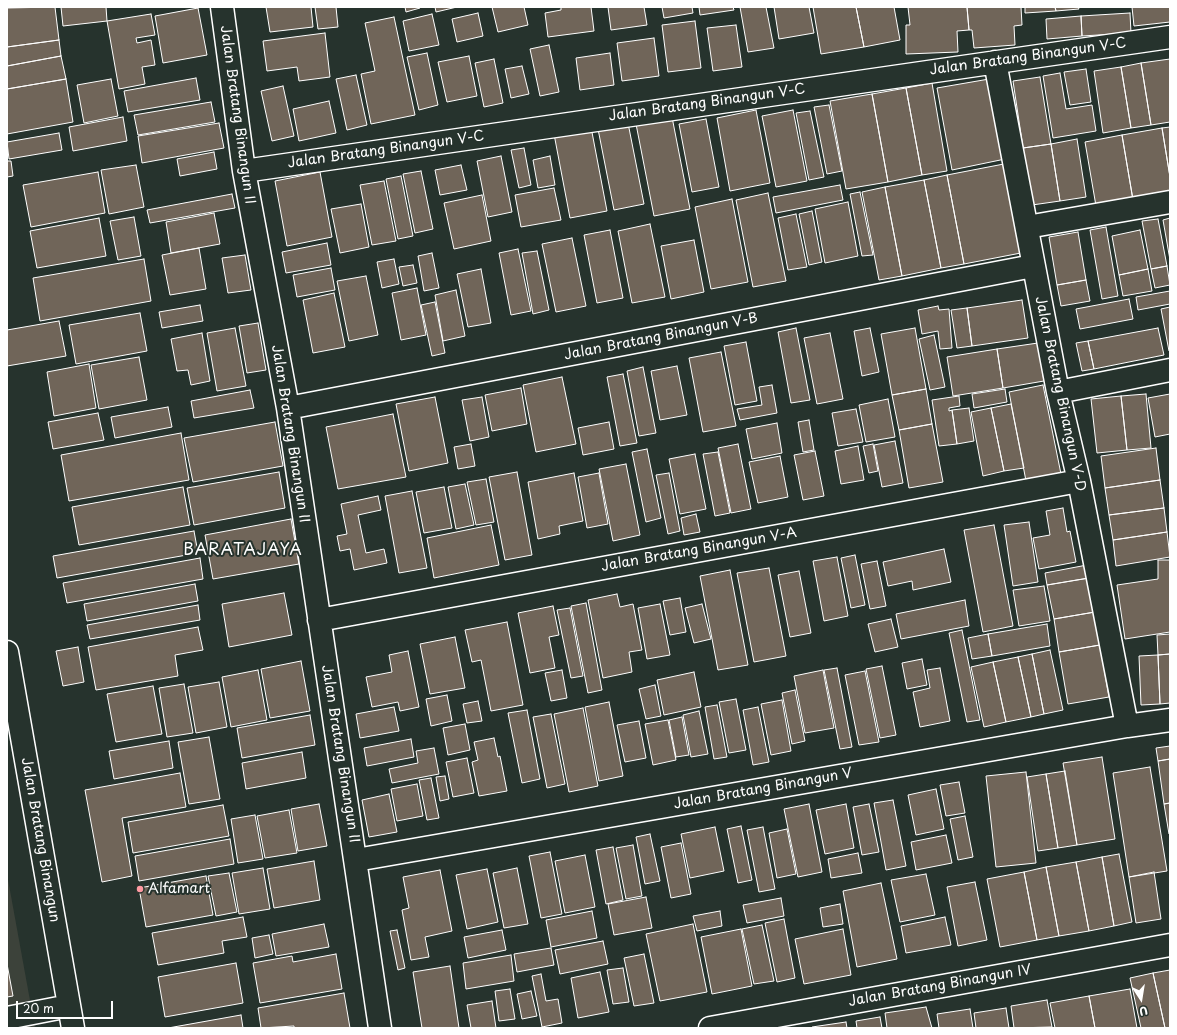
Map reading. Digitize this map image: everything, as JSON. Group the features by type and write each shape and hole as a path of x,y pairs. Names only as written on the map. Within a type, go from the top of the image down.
{"street":[{"name":"Jalan Bratang Binangun II","path":"222,7 244,171 288,408 380,1028"},
{"name":"Jalan Bratang Binangun V-C","path":"244,171 1170,36"},
{"name":"Jalan Bratang Binangun V-D","path":"995,62 1058,392 1079,481 1127,726"},
{"path":"1027,227 1170,202"},
{"name":"Jalan Bratang Binangun V-B","path":"288,408 1033,266"},
{"path":"1058,392 1170,370"},
{"name":"Jalan Bratang Binangun V-A","path":"319,620 1079,481"},
{"name":"Jalan Bratang Binangun","path":"7,652 73,1028"},
{"name":"Jalan Bratang Binangun V","path":"356,860 1127,726 1170,720"},
{"name":"Jalan Bratang Binangun IV","path":"710,1028 1170,945"},
{"path":"7,1018 69,1006"}],"shaded area":[{"path":"7,874 35,1028 7,1028"}],"building":[{"path":"55,7 59,40 7,47 7,8"},
{"path":"61,7 106,7 107,21 63,26"},
{"path":"266,7 311,7 313,27 270,32"},
{"path":"315,7 336,7 338,27 318,29"},
{"path":"405,7 420,7 420,8 406,12"},
{"path":"435,7 457,7 436,12"},
{"path":"492,7 524,7 528,25 498,32"},
{"path":"561,7 591,7 594,31 548,37 545,13 561,10"},
{"path":"608,7 644,7 647,25 611,30"},
{"path":"662,7 692,7 693,13 664,18"},
{"path":"699,7 733,7 734,10 700,15"},
{"path":"740,7 766,7 774,48 748,52"},
{"path":"774,7 809,7 814,33 779,39"},
{"path":"813,7 856,7 864,47 821,54"},
{"path":"856,7 894,7 900,40 864,47"},
{"path":"908,7 967,7 969,30 957,31 958,52 906,54 906,25 910,25"},
{"path":"967,7 1021,7 1022,25 1014,26 1015,45 974,48 972,30 969,30"},
{"path":"1025,7 1055,7 1056,11 1025,13"},
{"path":"1055,7 1078,7 1079,9 1056,11"},
{"path":"1132,7 1170,7 1170,22 1134,26"},
{"path":"198,8 207,55 163,63 155,16"},
{"path":"478,13 483,36 457,42 452,19"},
{"path":"1130,13 1131,33 1082,36 1081,16"},
{"path":"151,14 155,35 136,38 137,43 151,40 155,65 142,67 145,84 119,89 107,21"},
{"path":"432,14 439,45 409,51 403,21"},
{"path":"1081,16 1082,36 1047,39 1046,19"},
{"path":"394,17 415,115 371,124 361,74 375,71 365,23"},
{"path":"695,21 701,68 668,72 662,25"},
{"path":"736,25 742,67 713,71 707,28"},
{"path":"325,33 330,77 299,81 297,67 267,71 263,41"},
{"path":"654,38 659,76 622,81 617,43"},
{"path":"59,40 61,56 7,66 7,47"},
{"path":"549,45 559,92 540,96 530,49"},
{"path":"427,53 438,105 419,110 407,57"},
{"path":"610,53 614,85 580,90 576,58"},
{"path":"61,56 66,79 7,89 7,66"},
{"path":"469,56 477,96 447,102 438,62"},
{"path":"494,59 503,103 484,107 475,63"},
{"path":"1170,59 1170,122 1151,125 1141,63"},
{"path":"1141,63 1151,125 1131,128 1121,67"},
{"path":"522,66 529,94 511,98 505,69"},
{"path":"1121,67 1131,128 1103,133 1094,71"},
{"path":"1086,69 1091,102 1070,105 1064,72"},
{"path":"1060,73 1066,109 1092,105 1096,131 1053,138 1043,76"},
{"path":"356,75 367,125 347,130 336,79"},
{"path":"1040,77 1051,144 1023,148 1013,81"},
{"path":"196,78 200,100 128,112 124,91"},
{"path":"995,78 1010,158 952,170 937,88"},
{"path":"66,79 73,122 7,134 7,89"},
{"path":"111,79 118,116 84,123 77,85"},
{"path":"932,83 947,171 922,175 906,88"},
{"path":"283,86 294,136 272,141 261,91"},
{"path":"906,88 922,175 888,182 872,94"},
{"path":"872,94 888,182 846,189 830,101"},
{"path":"329,101 336,133 299,141 293,109"},
{"path":"211,102 215,122 138,135 134,115"},
{"path":"829,105 842,171 827,174 814,107"},
{"path":"756,110 770,183 730,191 717,118"},
{"path":"793,110 807,181 776,187 762,116"},
{"path":"810,111 824,177 809,180 796,113"},
{"path":"123,117 127,141 73,151 69,127"},
{"path":"672,117 690,209 654,216 636,124"},
{"path":"706,119 719,187 692,192 679,124"},
{"path":"219,123 224,148 142,163 138,136"},
{"path":"628,123 644,204 614,210 598,129"},
{"path":"591,127 607,211 570,218 554,134"},
{"path":"1170,127 1170,177 1162,128"},
{"path":"1162,128 1170,177 1170,193 1133,200 1122,135"},
{"path":"59,133 62,150 9,159 7,142"},
{"path":"1122,135 1133,200 1096,206 1085,142"},
{"path":"1077,139 1086,197 1060,201 1051,144"},
{"path":"1051,144 1060,201 1032,205 1023,148"},
{"path":"524,148 531,185 519,188 511,150"},
{"path":"214,152 217,169 180,176 177,159"},
{"path":"501,156 512,212 488,217 477,161"},
{"path":"550,156 555,185 538,188 533,160"},
{"path":"7,161 11,161 13,176 7,177"},
{"path":"1009,163 1026,252 964,264 947,175"},
{"path":"136,165 144,207 109,214 101,170"},
{"path":"461,165 467,190 440,195 435,170"},
{"path":"421,171 433,229 415,233 403,174"},
{"path":"98,172 105,213 31,227 23,185"},
{"path":"320,172 332,237 287,246 275,181"},
{"path":"947,175 964,264 941,268 924,180"},
{"path":"401,176 413,236 398,239 386,179"},
{"path":"924,180 941,268 902,276 885,187"},
{"path":"384,181 396,241 372,245 360,185"},
{"path":"840,185 843,200 776,213 773,197"},
{"path":"885,187 902,276 879,280 862,192"},
{"path":"554,188 561,220 521,227 515,195"},
{"path":"860,192 873,255 862,256 850,194"},
{"path":"768,193 786,281 753,287 736,200"},
{"path":"232,194 235,208 150,223 147,210"},
{"path":"482,195 491,241 454,249 444,203"},
{"path":"732,199 748,282 711,289 695,207"},
{"path":"848,202 858,256 825,263 815,209"},
{"path":"361,204 369,247 340,253 331,209"},
{"path":"812,211 822,262 809,265 799,214"},
{"path":"214,213 220,244 171,253 166,222"},
{"path":"796,214 807,267 788,270 778,218"},
{"path":"134,217 141,256 118,260 110,221"},
{"path":"99,218 106,256 37,268 30,231"},
{"path":"1170,218 1170,260 1163,220"},
{"path":"1158,219 1167,266 1151,269 1142,221"},
{"path":"650,224 665,297 632,303 618,231"},
{"path":"1106,227 1118,296 1102,299 1090,230"},
{"path":"610,230 623,298 597,303 584,235"},
{"path":"1140,230 1148,269 1119,275 1112,236"},
{"path":"1078,232 1086,280 1057,285 1049,237"},
{"path":"572,238 586,306 556,312 542,244"},
{"path":"694,240 704,292 671,299 661,246"},
{"path":"327,243 331,265 286,273 282,252"},
{"path":"199,248 206,289 170,295 162,255"},
{"path":"518,249 531,311 511,315 499,253"},
{"path":"537,251 549,310 533,314 522,253"},
{"path":"432,253 439,288 424,291 418,256"},
{"path":"245,255 251,290 228,293 222,258"},
{"path":"144,259 151,301 40,321 33,278"},
{"path":"394,259 399,284 382,288 377,262"},
{"path":"413,265 417,283 403,286 399,267"},
{"path":"1167,266 1170,285 1155,288 1151,269"},
{"path":"331,268 335,290 297,297 293,275"},
{"path":"481,269 491,323 468,327 457,274"},
{"path":"1148,269 1152,291 1123,296 1119,275"},
{"path":"366,276 378,335 349,341 337,281"},
{"path":"1086,280 1090,301 1061,306 1057,285"},
{"path":"417,288 426,335 401,340 392,293"},
{"path":"456,290 465,336 443,341 435,295"},
{"path":"1170,291 1170,304 1138,310 1136,297"},
{"path":"334,293 345,347 313,353 303,300"},
{"path":"1129,299 1133,319 1080,329 1076,309"},
{"path":"1022,300 1028,338 972,346 967,308"},
{"path":"435,302 445,353 432,356 421,305"},
{"path":"200,305 203,321 162,328 159,312"},
{"path":"938,306 939,310 949,309 952,348 940,349 938,331 922,334 918,310"},
{"path":"1170,307 1170,350 1169,351 1161,309"},
{"path":"967,308 972,346 957,348 951,310"},
{"path":"140,313 147,351 76,364 69,325"},
{"path":"59,321 66,356 7,366 7,330"},
{"path":"258,323 266,370 247,373 239,326"},
{"path":"235,328 246,386 217,391 207,333"},
{"path":"796,328 810,400 791,403 778,332"},
{"path":"870,328 879,372 862,376 854,331"},
{"path":"915,328 926,389 892,395 881,334"},
{"path":"1158,328 1164,355 1094,369 1088,341"},
{"path":"202,333 210,381 191,385 188,370 177,371 171,339"},
{"path":"830,333 843,399 817,404 804,338"},
{"path":"934,335 945,387 930,390 919,339"},
{"path":"1088,341 1094,369 1082,371 1076,343"},
{"path":"746,342 757,401 735,405 724,346"},
{"path":"1038,343 1044,381 1003,388 997,349"},
{"path":"997,349 1003,388 953,396 947,357"},
{"path":"721,352 736,426 703,432 689,358"},
{"path":"139,357 147,400 99,409 91,365"},
{"path":"89,364 96,408 54,416 47,372"},
{"path":"677,366 687,415 660,420 651,371"},
{"path":"643,367 656,433 639,436 627,371"},
{"path":"623,374 637,443 620,446 607,377"},
{"path":"562,377 576,444 536,452 523,385"},
{"path":"772,385 777,413 740,420 737,409 762,405 759,387"},
{"path":"1043,385 1061,474 1026,481 1009,392"},
{"path":"521,388 527,424 492,431 485,395"},
{"path":"926,389 932,424 899,430 892,395"},
{"path":"1005,389 1007,402 974,408 972,394"},
{"path":"250,390 254,408 194,418 191,401"},
{"path":"1146,394 1151,448 1127,450 1121,396"},
{"path":"1170,394 1170,434 1155,437 1148,398"},
{"path":"959,396 960,406 949,408 949,411 952,410 957,444 939,446 932,400"},
{"path":"1121,396 1127,450 1097,453 1091,399"},
{"path":"435,397 448,463 409,471 396,404"},
{"path":"482,397 489,437 470,441 462,400"},
{"path":"888,399 895,437 866,442 859,405"},
{"path":"1011,404 1024,468 1004,471 991,408"},
{"path":"168,407 172,427 115,438 111,417"},
{"path":"969,408 974,441 957,444 952,410"},
{"path":"991,408 1004,471 983,476 971,412"},
{"path":"856,409 863,442 838,446 832,413"},
{"path":"98,413 104,440 53,449 48,422"},
{"path":"393,414 406,477 338,489 326,427"},
{"path":"809,420 814,450 803,452 798,422"},
{"path":"275,422 283,466 193,482 184,438"},
{"path":"609,422 614,449 583,455 578,428"},
{"path":"777,423 782,453 752,459 746,429"},
{"path":"932,424 943,482 909,488 899,430"},
{"path":"181,433 189,480 69,501 61,455"},
{"path":"895,441 903,483 882,487 874,445"},
{"path":"471,444 475,466 458,469 454,447"},
{"path":"738,444 751,509 731,513 718,448"},
{"path":"873,444 878,471 869,473 863,446"},
{"path":"858,446 864,480 841,484 835,451"},
{"path":"1156,448 1160,480 1105,488 1101,456"},
{"path":"647,449 661,518 646,522 632,452"},
{"path":"815,451 824,496 803,500 794,455"},
{"path":"718,452 730,513 715,516 703,454"},
{"path":"695,454 706,509 680,514 669,459"},
{"path":"780,456 788,497 758,503 749,462"},
{"path":"626,464 640,535 613,541 599,469"},
{"path":"279,472 285,508 194,525 187,488"},
{"path":"517,472 532,555 505,560 489,477"},
{"path":"574,473 583,521 559,526 560,534 538,539 528,482"},
{"path":"599,473 608,524 587,528 578,477"},
{"path":"669,473 680,531 668,534 656,475"},
{"path":"486,479 494,522 476,525 467,482"},
{"path":"1160,480 1164,508 1109,515 1105,488"},
{"path":"465,484 474,525 456,529 448,487"},
{"path":"183,487 190,525 79,545 72,507"},
{"path":"444,487 452,528 424,533 416,492"},
{"path":"412,491 427,568 399,573 385,496"},
{"path":"378,496 381,510 358,515 366,553 384,549 387,563 354,570 350,549 340,551 337,536 347,534 341,504"},
{"path":"1063,508 1067,532 1070,531 1076,562 1039,569 1033,538 1050,535 1046,511"},
{"path":"1164,508 1167,532 1113,540 1109,515"},
{"path":"696,514 700,532 684,535 681,518"},
{"path":"291,519 299,564 213,579 205,535"},
{"path":"1029,522 1038,582 1013,586 1004,525"},
{"path":"491,525 499,565 434,578 427,538"},
{"path":"994,525 1013,626 983,632 964,530"},
{"path":"194,531 198,553 57,578 53,556"},
{"path":"1167,532 1170,557 1116,566 1113,540"},
{"path":"944,549 951,582 913,590 912,581 888,586 883,562"},
{"path":"855,555 865,605 851,608 841,558"},
{"path":"837,557 848,616 824,621 813,561"},
{"path":"200,558 203,579 67,603 63,583"},
{"path":"1158,560 1170,560 1170,632 1125,639 1117,585 1158,579"},
{"path":"877,561 886,606 870,609 861,564"},
{"path":"1087,565 1089,578 1047,585 1045,573"},
{"path":"769,568 786,656 754,662 737,573"},
{"path":"730,570 748,665 718,670 700,576"},
{"path":"799,571 811,633 790,637 778,575"},
{"path":"1089,578 1095,612 1054,619 1047,585"},
{"path":"195,584 198,601 87,621 84,604"},
{"path":"1044,586 1050,621 1019,626 1013,590"},
{"path":"284,593 292,635 229,647 222,604"},
{"path":"617,594 620,607 633,604 642,650 629,652 632,672 603,678 588,600"},
{"path":"680,598 686,632 670,635 663,601"},
{"path":"965,600 969,626 901,639 896,614"},
{"path":"586,603 602,690 588,693 571,606"},
{"path":"660,604 670,655 647,659 638,608"},
{"path":"702,604 711,639 694,643 685,608"},
{"path":"198,605 200,620 90,639 87,625"},
{"path":"553,606 559,635 549,637 555,668 530,673 518,613"},
{"path":"570,608 583,676 571,678 557,610"},
{"path":"1095,612 1100,645 1059,652 1054,619"},
{"path":"891,619 898,647 875,652 868,624"},
{"path":"507,622 523,705 491,711 481,660 472,662 465,630"},
{"path":"1047,624 1050,646 992,656 988,634"},
{"path":"198,627 203,650 175,655 178,676 96,690 88,647"},
{"path":"962,630 980,720 967,722 949,633"},
{"path":"988,634 992,656 972,659 968,638"},
{"path":"1170,634 1170,654 1158,655 1157,635"},
{"path":"455,637 465,688 430,694 420,644"},
{"path":"1100,645 1109,697 1068,704 1059,652"},
{"path":"78,647 84,682 63,686 56,651"},
{"path":"1050,650 1063,710 1044,714 1032,654"},
{"path":"408,651 419,707 400,711 398,702 372,707 366,677 392,672 389,655"},
{"path":"1032,654 1044,714 1031,717 1018,657"},
{"path":"1170,654 1170,703 1160,704 1158,655"},
{"path":"1158,655 1160,704 1141,705 1139,656"},
{"path":"1018,657 1031,717 1006,722 993,662"},
{"path":"922,659 927,685 907,689 902,663"},
{"path":"301,661 310,711 270,718 261,669"},
{"path":"993,662 1006,722 984,727 971,667"},
{"path":"882,666 896,735 880,738 866,669"},
{"path":"837,668 852,747 840,749 824,670"},
{"path":"940,668 950,721 920,727 913,692 930,688 927,670"},
{"path":"258,670 267,720 231,727 222,677"},
{"path":"562,670 567,698 551,701 545,673"},
{"path":"823,670 834,728 805,733 794,676"},
{"path":"865,671 879,742 859,745 845,675"},
{"path":"694,672 701,707 664,715 657,680"},
{"path":"219,682 227,727 196,733 188,687"},
{"path":"184,684 193,733 167,737 159,688"},
{"path":"655,685 661,716 646,719 639,689"},
{"path":"153,686 162,734 116,742 107,694"},
{"path":"795,690 805,741 792,744 782,693"},
{"path":"447,695 452,721 431,726 426,699"},
{"path":"736,699 746,750 729,753 719,702"},
{"path":"782,700 791,751 771,755 761,704"},
{"path":"478,701 482,721 467,723 463,704"},
{"path":"609,702 623,776 599,781 585,707"},
{"path":"717,705 727,757 714,759 705,707"},
{"path":"394,707 399,731 360,738 356,714"},
{"path":"758,707 769,762 753,765 743,710"},
{"path":"583,708 598,786 569,792 554,714"},
{"path":"527,710 540,779 522,783 508,713"},
{"path":"699,711 708,754 691,757 683,715"},
{"path":"551,714 565,784 547,788 533,717"},
{"path":"310,715 315,745 242,758 237,728"},
{"path":"682,717 689,755 676,757 669,720"},
{"path":"668,720 676,760 653,765 645,724"},
{"path":"639,721 646,758 625,762 617,725"},
{"path":"465,724 470,750 448,755 443,728"},
{"path":"209,737 220,799 189,804 178,742"},
{"path":"494,738 498,757 500,756 507,791 479,796 472,762 478,760 474,742"},
{"path":"411,739 414,757 367,766 364,748"},
{"path":"169,741 173,768 114,779 109,751"},
{"path":"1170,746 1170,759 1158,761 1156,748"},
{"path":"434,748 439,774 392,783 389,769 418,763 416,751"},
{"path":"302,752 306,778 246,789 242,763"},
{"path":"1102,757 1115,839 1077,845 1063,763"},
{"path":"467,758 474,793 453,797 446,762"},
{"path":"1170,759 1170,803 1164,804 1158,761"},
{"path":"1150,767 1167,871 1129,877 1113,773"},
{"path":"1065,771 1077,845 1058,848 1046,774"},
{"path":"1026,772 1036,863 996,867 986,776"},
{"path":"180,773 186,807 122,818 132,876 102,882 85,790"},
{"path":"1046,774 1058,848 1038,851 1027,777"},
{"path":"445,776 449,799 440,801 436,777"},
{"path":"431,778 439,818 427,820 419,780"},
{"path":"959,782 965,813 946,816 940,785"},
{"path":"417,784 423,816 397,821 391,789"},
{"path":"936,789 944,829 916,835 908,795"},
{"path":"389,794 397,832 369,837 362,800"},
{"path":"893,800 906,866 886,870 874,803"},
{"path":"1170,803 1170,834 1169,834 1164,804"},
{"path":"319,804 327,846 298,851 291,809"},
{"path":"809,804 822,872 798,877 784,809"},
{"path":"846,804 854,848 825,854 816,810"},
{"path":"869,804 879,852 862,855 853,807"},
{"path":"223,805 229,836 133,853 128,822"},
{"path":"289,810 297,853 265,858 257,816"},
{"path":"255,815 263,859 238,863 231,819"},
{"path":"965,816 973,857 958,860 950,819"},
{"path":"741,826 752,880 738,883 727,829"},
{"path":"715,827 724,871 690,878 681,834"},
{"path":"763,827 775,889 759,892 747,830"},
{"path":"787,829 796,874 777,878 769,833"},
{"path":"650,834 660,881 645,884 636,837"},
{"path":"946,835 952,863 916,870 911,842"},
{"path":"230,839 234,864 139,881 135,856"},
{"path":"681,843 691,894 671,898 661,847"},
{"path":"633,845 642,896 626,899 616,848"},
{"path":"613,847 623,900 606,904 596,850"},
{"path":"550,852 562,914 541,918 529,856"},
{"path":"858,853 862,873 831,878 828,859"},
{"path":"1119,854 1132,922 1114,926 1102,857"},
{"path":"585,855 595,907 565,913 555,861"},
{"path":"1102,857 1114,926 1089,931 1076,862"},
{"path":"314,861 320,900 274,908 267,869"},
{"path":"1076,862 1089,931 1059,936 1046,867"},
{"path":"1046,867 1059,936 1037,940 1024,872"},
{"path":"263,868 270,909 239,914 232,873"},
{"path":"517,868 528,924 504,928 493,873"},
{"path":"487,869 498,922 467,929 456,875"},
{"path":"440,870 452,931 425,937 429,957 411,960 402,910 409,908 403,877"},
{"path":"1024,872 1037,940 1000,947 987,879"},
{"path":"1154,872 1161,919 1136,923 1129,877"},
{"path":"229,873 237,912 216,916 208,876"},
{"path":"926,874 935,915 900,922 891,880"},
{"path":"206,876 213,915 146,927 139,888"},
{"path":"975,882 987,940 958,946 947,887"},
{"path":"881,883 897,959 857,967 843,891"},
{"path":"646,897 652,928 614,935 608,904"},
{"path":"781,898 784,916 747,923 743,905"},
{"path":"840,904 843,924 823,927 820,908"},
{"path":"592,911 597,938 551,947 546,920"},
{"path":"720,911 722,926 697,931 693,916"},
{"path":"243,917 247,937 222,941 224,953 158,965 152,933"},
{"path":"945,917 951,945 906,953 901,926"},
{"path":"784,919 795,978 777,982 765,923"},
{"path":"324,924 329,947 276,956 272,934"},
{"path":"693,924 707,992 660,1001 646,934"},
{"path":"762,925 774,981 754,984 742,929"},
{"path":"741,929 752,986 712,994 701,937"},
{"path":"843,929 851,975 804,984 795,939"},
{"path":"397,930 405,968 398,970 390,931"},
{"path":"502,930 506,950 468,958 464,937"},
{"path":"269,935 273,954 255,958 252,938"},
{"path":"603,941 608,964 560,974 555,950"},
{"path":"551,948 554,965 517,972 514,954"},
{"path":"336,954 342,989 260,1003 253,963 292,956 293,962"},
{"path":"644,954 654,1003 634,1006 624,958"},
{"path":"511,955 514,981 466,989 463,963"},
{"path":"236,963 243,1003 165,1017 158,977"},
{"path":"7,964 13,996 7,997"},
{"path":"450,966 459,1028 422,1028 413,972"},
{"path":"623,968 629,1002 613,1004 607,970"},
{"path":"1170,970 1170,1028 1165,1028 1153,973"},
{"path":"600,972 609,1012 578,1018 571,978"},
{"path":"1153,973 1165,1028 1141,1028 1130,978"},
{"path":"541,974 546,1001 558,999 562,1023 542,1027 532,976"},
{"path":"510,989 515,1019 499,1021 495,991"},
{"path":"1130,989 1137,1028 1095,1028 1089,996"},
{"path":"531,991 537,1016 522,1019 517,994"},
{"path":"344,993 350,1028 294,1028 294,1026 261,1028 258,1008"},
{"path":"1089,996 1095,1028 1055,1028 1050,1003"},
{"path":"1047,1000 1052,1027 1014,1028 1011,1006"},
{"path":"492,1001 496,1028 471,1028 467,1005"},
{"path":"926,1007 932,1028 887,1028 885,1013"},
{"path":"1006,1008 1009,1028 976,1028 974,1013"},
{"path":"970,1009 973,1028 939,1028 937,1014"},
{"path":"241,1015 243,1028 168,1028"},
{"path":"880,1017 882,1028 857,1028 856,1021"},
{"path":"846,1022 847,1028 812,1027"}],"place":[{"name":"Alfamart","path":"140,889"}],"district":[{"name":"BARATAJAYA","path":"243,551"}]}
